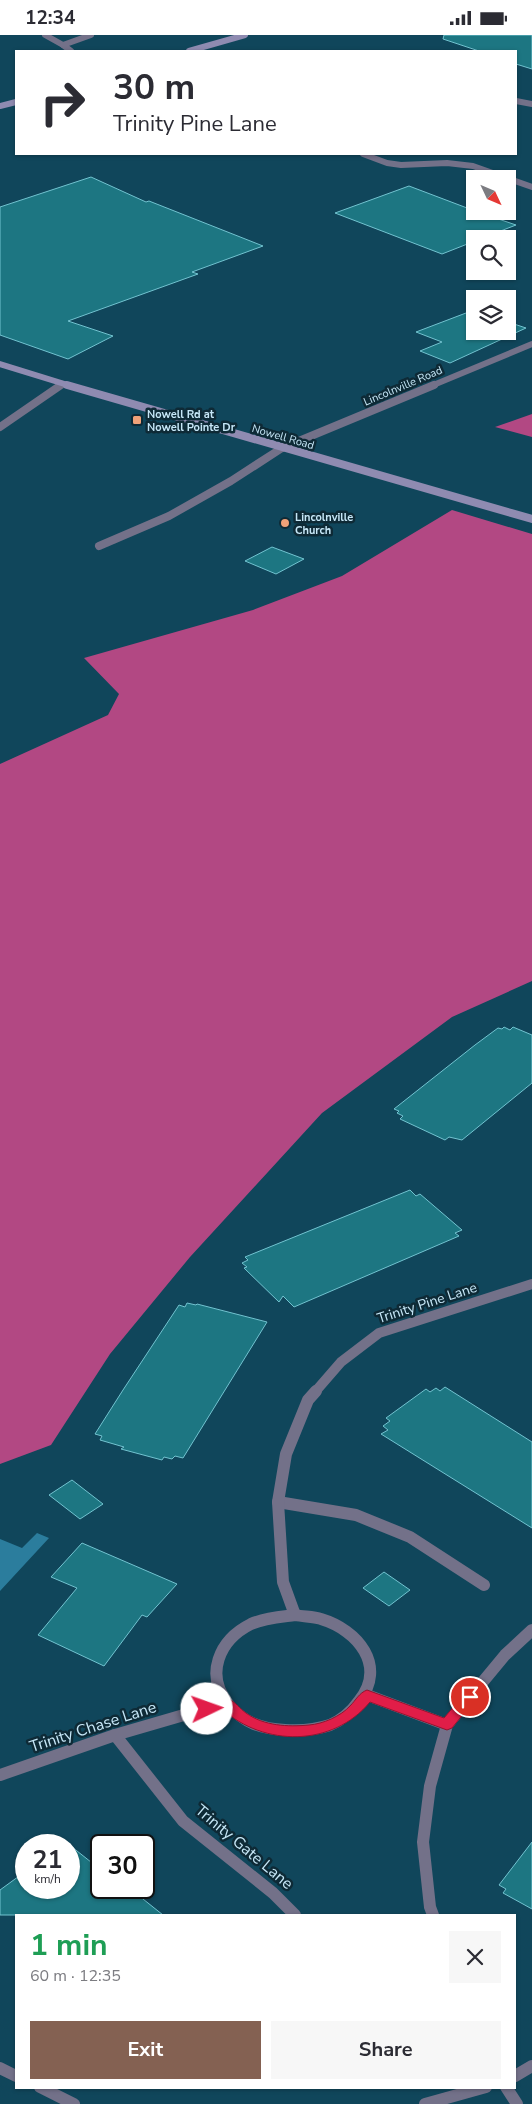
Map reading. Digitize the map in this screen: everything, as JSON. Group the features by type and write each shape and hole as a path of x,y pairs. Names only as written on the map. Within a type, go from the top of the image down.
{"street":[{"path":"46,35 70,50"},
{"path":"63,45 91,35"},
{"path":"192,50 245,35"},
{"path":"517,101 532,105"},
{"path":"0,107 15,102"},
{"path":"366,155 387,163 402,165 448,163 473,166 532,187"},
{"name":"Lincolnville Road","path":"99,546 169,516 231,481 282,448 532,344"},
{"name":"Nowell Road","path":"0,364 62,384 532,519"},
{"path":"0,427 62,384"},
{"name":"Trinity Pine Lane","path":"295,1615 282,1582 278,1501 286,1454 308,1400 341,1362 379,1333 532,1284"},
{"path":"278,1501 356,1515 410,1537 484,1585"},
{"path":"295,1615 320,1619 342,1628 359,1641 370,1658 372,1677 367,1695 354,1711 335,1723 312,1731 286,1732 262,1727 241,1718 225,1703 216,1687 214,1669 220,1651 232,1636 250,1625 272,1617 295,1615"},
{"path":"433,1914 430,1907 423,1842 430,1786 447,1725 505,1655 532,1630"},
{"path":"367,1695 447,1725"},
{"name":"Trinity Chase Lane","path":"0,1775 115,1735 225,1703"},
{"name":"Trinity Gate Lane","path":"115,1735 183,1821 274,1893 294,1914"},
{"path":"516,2075 532,2066"},
{"path":"0,2068 15,2076"},
{"path":"44,2089 74,2104"},
{"path":"425,2104 479,2089"},
{"path":"507,2089 517,2104"}],"shaded area":[{"path":"532,414 532,437 495,427"},
{"path":"452,510 532,534 532,981 452,1017 322,1113 190,1257 110,1354 51,1445 0,1464 0,764 108,715 119,694 84,658 253,610 342,576"}],"water":[{"path":"37,1533 49,1538 0,1591 0,1539 22,1548"}],"building":[{"path":"444,35 532,35 532,69 517,64 517,50 476,50 443,39"},
{"path":"91,177 146,202 149,201 263,246 192,272 198,274 68,321 113,336 68,359 0,335 0,207"},
{"path":"409,186 466,208 466,220 501,220 516,225 503,230 466,230 466,245 442,254 335,213"},
{"path":"466,313 466,340 500,340 450,363 420,351 442,342 416,332"},
{"path":"516,325 526,328 516,333"},
{"path":"272,547 304,559 276,574 245,561"},
{"path":"504,1027 510,1030 513,1027 532,1035 532,1083 462,1140 449,1137 445,1140 400,1119 403,1116 394,1109 475,1045 498,1028 502,1029"},
{"path":"410,1190 416,1196 420,1194 462,1230 455,1233 459,1236 294,1307 283,1296 279,1302 244,1268 247,1267 242,1263 248,1260 245,1257"},
{"path":"187,1303 267,1322 183,1458 175,1456 172,1459 164,1457 162,1460 121,1449 124,1447 100,1440 102,1436 95,1434 179,1305 185,1307"},
{"path":"445,1387 532,1442 532,1528 381,1434 388,1430 383,1426 390,1421 386,1418 426,1389 430,1392 436,1388 440,1391"},
{"path":"72,1480 103,1504 80,1519 49,1495"},
{"path":"82,1543 177,1584 147,1617 142,1615 104,1666 38,1635 77,1588 51,1577"},
{"path":"384,1572 410,1590 389,1606 363,1588"},
{"path":"532,1842 532,1909 503,1893 506,1889 499,1885"},
{"path":"80,1853 90,1861 90,1899 143,1899 162,1914 0,1915 0,1890 15,1879 15,1899 80,1899"}],"place":[{"name":"Nowell Rd at Nowell Pointe Dr","path":"137,420"},
{"name":"Lincolnville Church","path":"285,523"}],"route":[{"path":"207,1709 225,1703 241,1718 262,1727 286,1732 312,1731 335,1723 354,1711 367,1695 447,1725 470,1697"}]}
